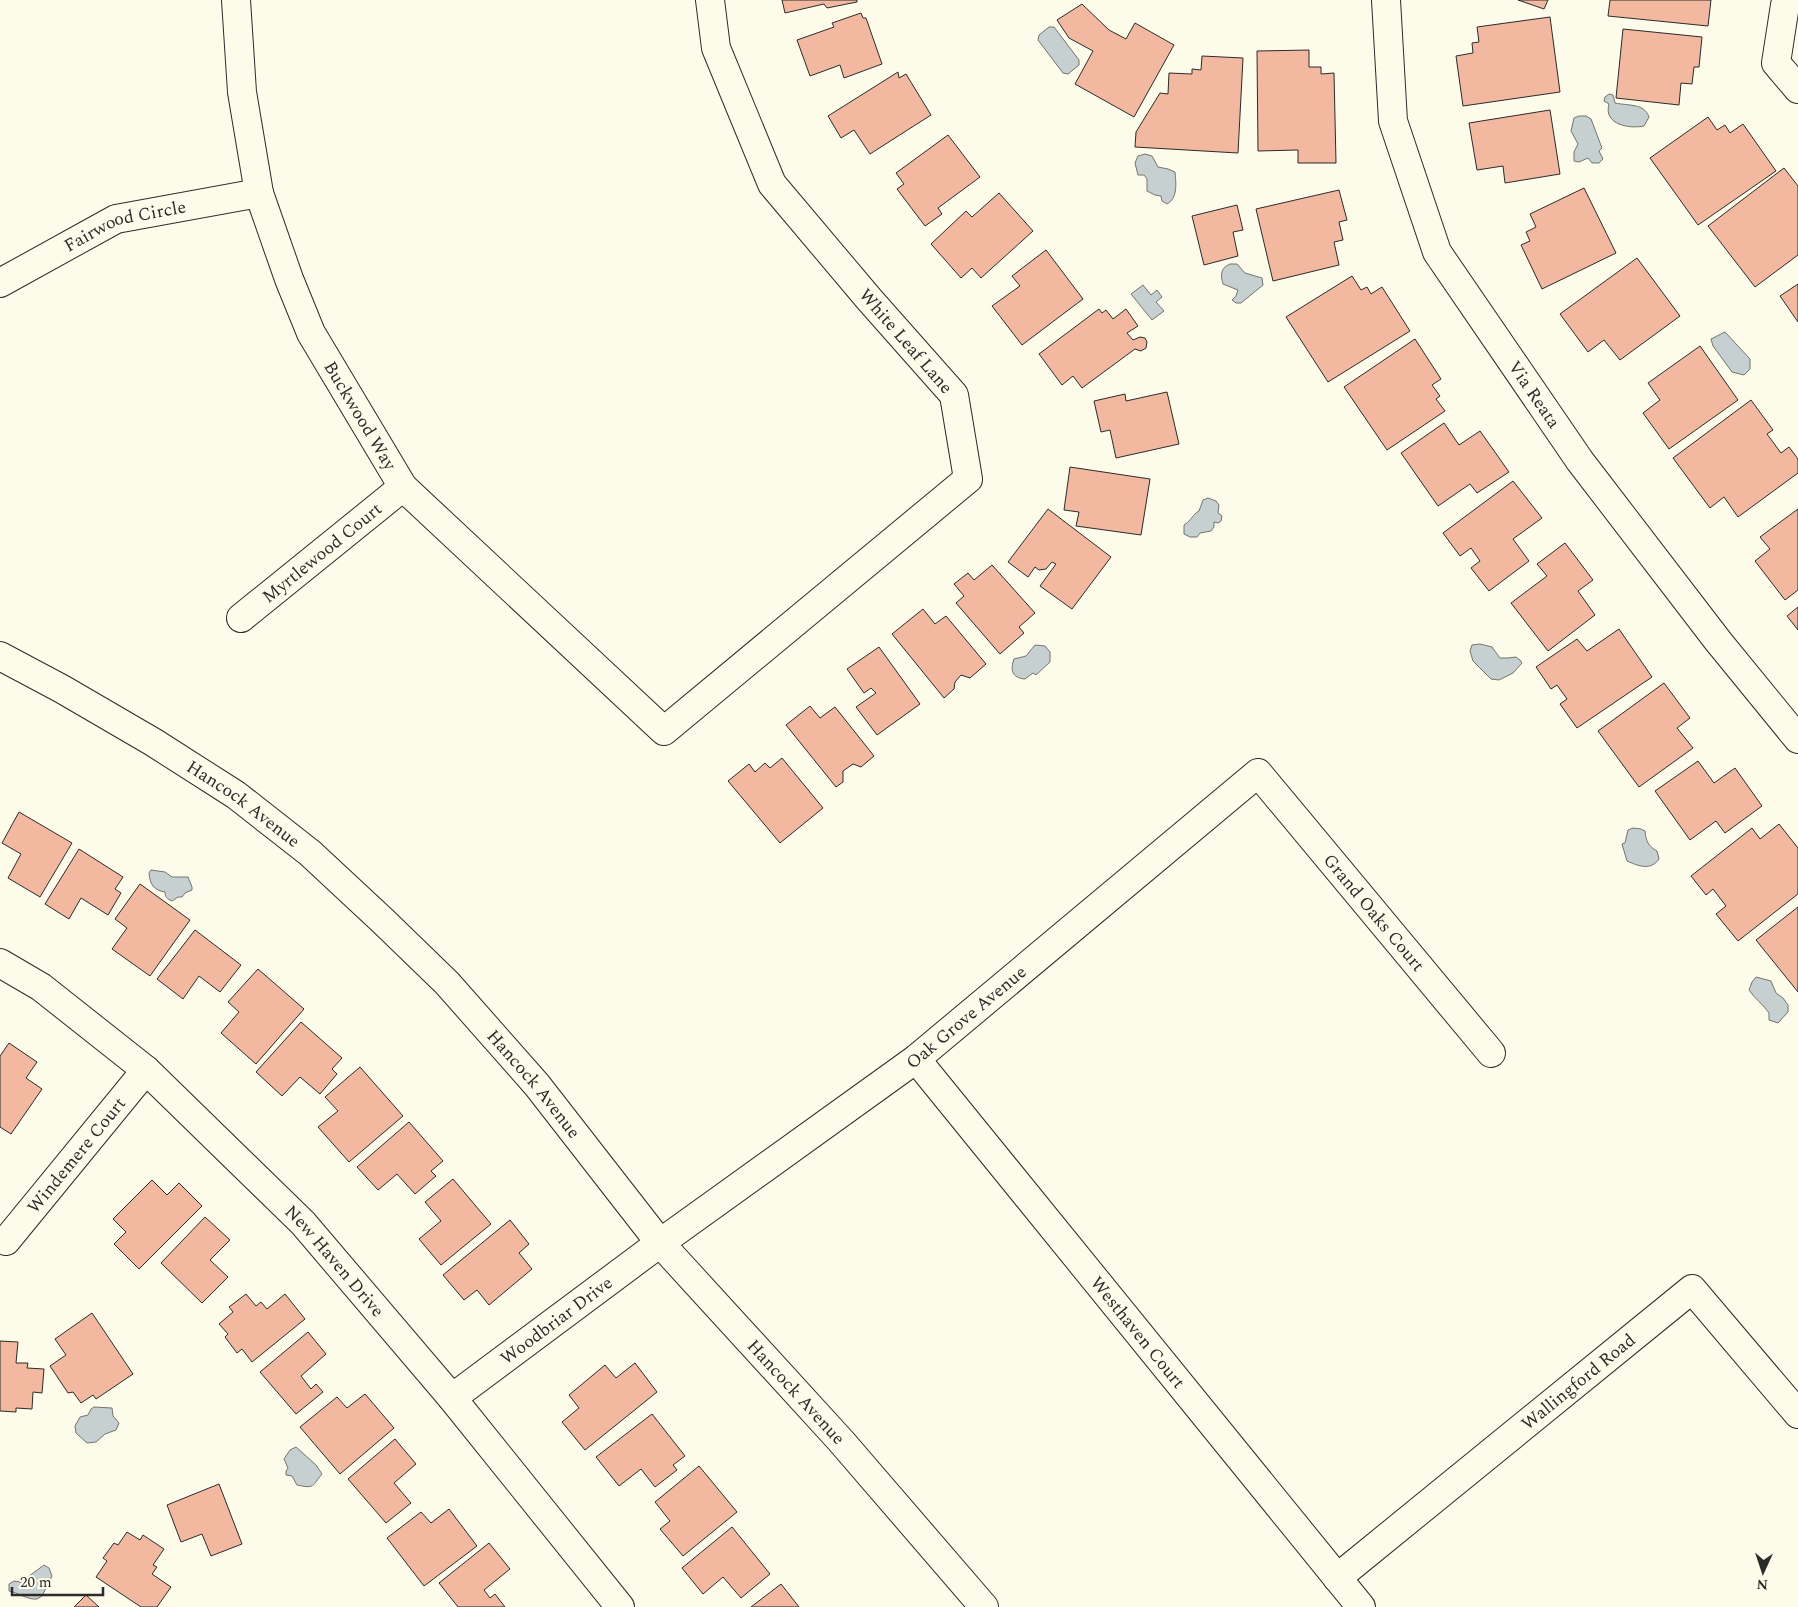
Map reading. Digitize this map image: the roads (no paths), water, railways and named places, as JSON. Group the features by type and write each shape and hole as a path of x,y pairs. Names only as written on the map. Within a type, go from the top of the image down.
{"street":[{"name":"Buckwood Way","path":"236,0 242,92 259,193 289,279 311,333 403,487 664,730"},
{"name":"White Leaf Lane","path":"664,730 968,479 954,395 869,299 772,184 716,48 710,0"},
{"name":"Via Reata","path":"1386,0 1393,121 1437,252 1580,461 1718,642 1798,739"},
{"path":"1791,0 1785,4 1776,63 1798,88"},
{"name":"Fairwood Circle","path":"0,283 116,219 259,193"},
{"name":"Myrtlewood Court","path":"241,618 403,487"},
{"name":"Hancock Avenue","path":"0,656 62,689 153,742 236,795 310,853 383,921 447,983 537,1085 660,1243 840,1441 984,1607"},
{"name":"Oak Grove Avenue","path":"660,1243 916,1059 1258,773"},
{"name":"Grand Oaks Court","path":"1258,773 1491,1053"},
{"name":"New Haven Drive","path":"0,963 41,987 146,1070 303,1223 452,1398 620,1607"},
{"name":"Westhaven Court","path":"916,1059 1361,1607"},
{"name":"Windemere Court","path":"6,1241 146,1070"},
{"name":"Woodbriar Drive","path":"452,1398 660,1243"},
{"name":"Wallingford Road","path":"1337,1578 1692,1289 1798,1414"}]}
